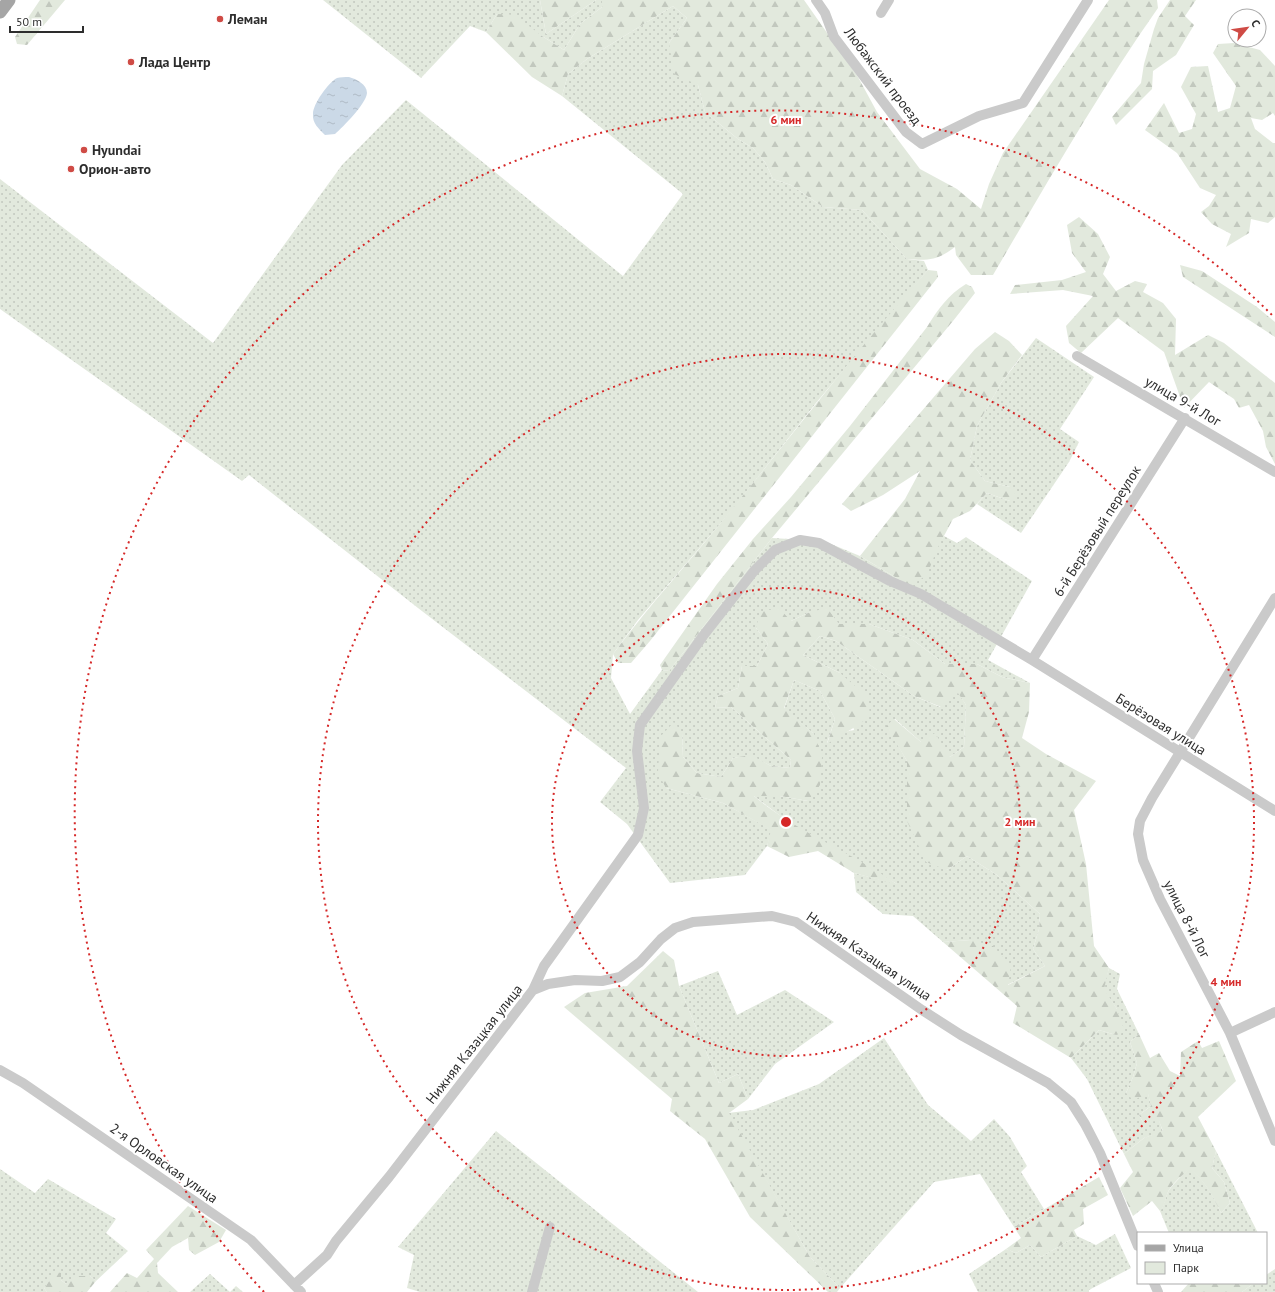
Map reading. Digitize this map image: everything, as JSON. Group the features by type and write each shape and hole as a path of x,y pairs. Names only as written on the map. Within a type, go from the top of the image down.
{"main road":[{"path":"0,12 9,0"}],"street":[{"name":"Любажский проезд","path":"816,0 825,13 834,37 906,132 922,144 979,116 1023,103 1088,0"},
{"path":"881,13 889,0"},
{"name":"улица 9-й Лог","path":"1077,356 1275,472"},
{"name":"6-й Берёзовый переулок","path":"1032,660 1185,418"},
{"name":"Берёзовая улица","path":"533,990 544,966 638,835 644,808 637,751 640,725 722,612 754,571 775,550 800,540 819,543 890,581 921,594 1032,660 1275,811"},
{"name":"улица 8-й Лог","path":"1275,598 1178,752 1140,821 1138,834 1143,860 1160,899 1230,1033 1275,1141"},
{"name":"Нижняя Казацкая улица","path":"297,1289 327,1255 336,1241 389,1177 533,990 548,984 575,980 602,981 620,977 640,962 661,939 675,928 693,922 772,916 796,922 922,1010 961,1035 1048,1083 1071,1102 1085,1124 1100,1153 1137,1244"},
{"path":"1230,1033 1275,1012"},
{"name":"2-я Орловская улица","path":"0,1070 23,1083 251,1240 297,1289"},
{"path":"532,1292 550,1227"}],"green space":[{"path":"40,0 65,0 27,45 17,44 15,37"},
{"path":"323,0 540,0 546,34 596,0 602,0 602,7 580,24 564,50 542,36 497,14 486,32 470,26 421,78"},
{"path":"540,0 596,0 546,34"},
{"path":"602,0 804,0 858,77 877,112 920,169 957,189 981,209 989,184 1003,153 1109,0 1157,0 1158,8 1093,106 993,275 971,275 956,255 955,247 943,255 933,259 907,259 862,210 823,207 791,185 773,179 765,162 753,148 738,139 705,112 698,85 674,74 669,43 687,18 673,6 587,59 568,74 562,96 532,77 486,32 497,14 515,15 542,36 564,50 580,24 602,7"},
{"path":"1170,0 1196,0 1185,16 1194,25 1176,55 1153,71 1152,89 1116,125 1112,117 1141,83 1144,64 1154,29 1158,18"},
{"path":"673,6 687,18 669,43 698,85 705,112 738,139 753,148 765,162 773,179 791,185 823,207 862,210 907,259 924,261 928,270 816,403 732,510 638,620 613,654 611,678 630,714 662,670 669,671 772,538 824,541 860,556 910,586 944,536 957,543 966,537 1032,581 988,660 1030,683 1002,677 977,664 945,664 913,640 869,624 839,624 810,612 791,621 756,628 768,644 757,666 742,666 738,688 718,696 715,708 731,707 791,760 790,768 771,766 751,756 733,758 721,777 697,773 683,757 682,733 666,788 723,803 772,830 767,846 745,875 670,883 627,824 600,802 626,768 418,608 249,475 242,481 0,309 0,179 213,343 342,165 406,100 623,276 683,194 562,96 568,74 587,59"},
{"path":"1227,43 1227,48 1253,48 1260,50 1275,66 1275,116 1273,113 1262,120 1251,118 1255,129 1275,143 1275,217 1268,223 1251,219 1249,233 1226,247 1231,234 1212,224 1201,212 1209,206 1216,195 1200,188 1177,153 1145,130 1164,103 1179,133 1192,129 1196,114 1181,87 1191,67 1208,66 1218,112 1230,108 1236,86 1213,53 1218,44"},
{"path":"1079,217 1098,234 1110,257 1103,274 1116,291 1135,281 1147,284 1143,292 1163,303 1176,319 1175,355 1208,335 1224,343 1275,383 1275,464 1266,447 1263,431 1249,405 1239,408 1234,399 1209,382 1184,408 1164,352 1118,318 1081,353 1069,343 1066,326 1093,296 1063,290 1010,294 1015,285 1062,280 1086,272 1072,253 1067,225"},
{"path":"1180,265 1202,271 1257,307 1275,322 1275,337 1183,277"},
{"path":"928,270 937,271 938,277 650,641 631,663 618,663 613,654 627,635 717,527 853,358"},
{"path":"966,284 972,287 975,293 953,321 772,538 669,671 662,670 660,665 717,584 753,539 791,497 850,426 944,303"},
{"path":"995,332 1009,341 1022,355 1001,383 977,426 970,460 985,481 1010,487 1017,496 1010,501 987,493 970,511 953,519 937,549 927,575 910,586 860,556 905,499 920,471 883,495 851,511 842,504 975,349"},
{"path":"1036,338 1094,377 1060,429 1079,442 1069,462 1021,533 977,504 987,493 1010,501 1010,487 985,481 970,460 977,426 1001,383"},
{"path":"779,608 791,621 810,612 827,608 839,624 869,624 913,640 945,664 977,664 1002,677 1030,683 1029,712 1022,738 1046,754 1096,781 1074,810 1086,864 1094,946 1109,968 1104,989 1117,1009 1125,1032 1116,1035 1099,1030 1071,1058 1013,1023 1017,1006 943,942 971,940 993,946 1011,966 1008,985 1045,966 1033,949 1039,929 1040,914 997,875 967,856 947,870 926,862 907,821 907,761 886,726 894,719 921,742 935,733 950,757 964,747 966,705 958,693 941,707 914,696 836,641 820,636 803,655 840,673 868,697 870,716 827,744 835,719 820,691 794,680 784,708 814,734 822,756 820,785 808,801 780,796 754,796 789,821 862,862 898,885 854,873 818,851 789,857 767,846 771,830 723,803 666,788 658,773 660,737 674,722 682,733 683,757 697,773 721,777 733,758 751,755 771,766 790,768 791,760 731,707 715,708 718,696 738,688 742,666 757,666 768,644 756,628 760,612"},
{"path":"820,636 836,641 914,696 940,707 958,692 966,705 964,747 950,757 921,742 895,719 887,726 907,761 907,821 947,870 967,856 997,875 1040,914 1039,929 1033,949 1045,966 1007,985 971,940 943,942 913,916 883,914 856,892 854,873 897,884 791,824 754,796 780,796 808,801 814,734 784,709 794,680 820,691 835,719 827,743 844,732 854,730 840,673 803,655"},
{"path":"663,951 674,960 679,986 719,1083 738,1074 748,1099 729,1113 810,1257 840,1288 837,1292 828,1292 750,1217 705,1139 670,1111 672,1099 564,1007 585,993 627,986"},
{"path":"1109,968 1120,974 1117,989 1139,1034 1130,1042 1137,1063 1126,1093 1148,1093 1151,1106 1139,1115 1143,1122 1159,1120 1163,1132 1144,1138 1124,1154 1087,1079 1071,1058 1099,1030 1116,1035 1117,1009 1103,989"},
{"path":"718,971 737,1015 785,990 834,1022 775,1064 748,1099 738,1074 719,1083 679,986"},
{"path":"1139,1034 1150,1058 1159,1053 1170,1071 1180,1076 1181,1052 1198,1041 1202,1048 1219,1041 1236,1081 1198,1117 1216,1151 1212,1168 1224,1182 1230,1203 1221,1213 1208,1189 1190,1169 1171,1187 1160,1211 1152,1201 1133,1216 1120,1188 1133,1172 1124,1154 1144,1138 1163,1131 1159,1121 1143,1122 1139,1115 1151,1106 1148,1094 1133,1100 1126,1093 1137,1063 1130,1042"},
{"path":"884,1038 928,1105 971,1141 994,1119 1010,1137 1027,1166 1021,1172 1044,1209 1014,1227 980,1174 934,1182 840,1288 810,1257 728,1113 753,1110 819,1084"},
{"path":"496,1131 698,1292 420,1292 407,1288 414,1255 398,1247"},
{"path":"1216,1151 1257,1232 1169,1232 1160,1211 1169,1190 1190,1168 1208,1189 1221,1213 1230,1203 1224,1182 1212,1168"},
{"path":"0,1169 35,1193 48,1179 116,1219 106,1233 128,1251 96,1281 90,1276 66,1284 61,1280 44,1288 47,1292 0,1292"},
{"path":"1099,1177 1108,1195 1083,1209 1084,1224 1074,1230 1077,1236 1041,1257 1030,1245 1016,1253 1006,1249 1021,1238 1014,1227"},
{"path":"188,1206 226,1230 219,1242 195,1255 189,1250 188,1238 172,1247 157,1263 158,1273 178,1292 110,1292 127,1273 137,1278 154,1259 146,1250"},
{"path":"1115,1234 1131,1268 1089,1290 1089,1292 978,1292 969,1274 1006,1249 1016,1253 1030,1245 1041,1257 1077,1236 1096,1245"},
{"path":"1275,1269 1275,1292 1242,1292 1253,1284 1267,1284 1267,1274"},
{"path":"56,1272 61,1273 61,1280 66,1284 79,1276 90,1276 96,1281 87,1292 47,1292 44,1288"},
{"path":"210,1274 230,1292 190,1292"},
{"path":"1188,1284 1253,1284 1242,1292 1181,1292"},
{"path":"236,1286 243,1292 230,1292"}],"water":[{"path":"349,77 358,81 365,87 367,90 366,98 354,115 339,131 335,134 325,135 316,126 313,117 315,105 329,84 337,78"}],"place":[{"name":"Леман","path":"220,19"},
{"name":"Лада Центр","path":"131,62"},
{"name":"Hyundai","path":"84,150"},
{"name":"Орион-авто","path":"71,169"}]}
